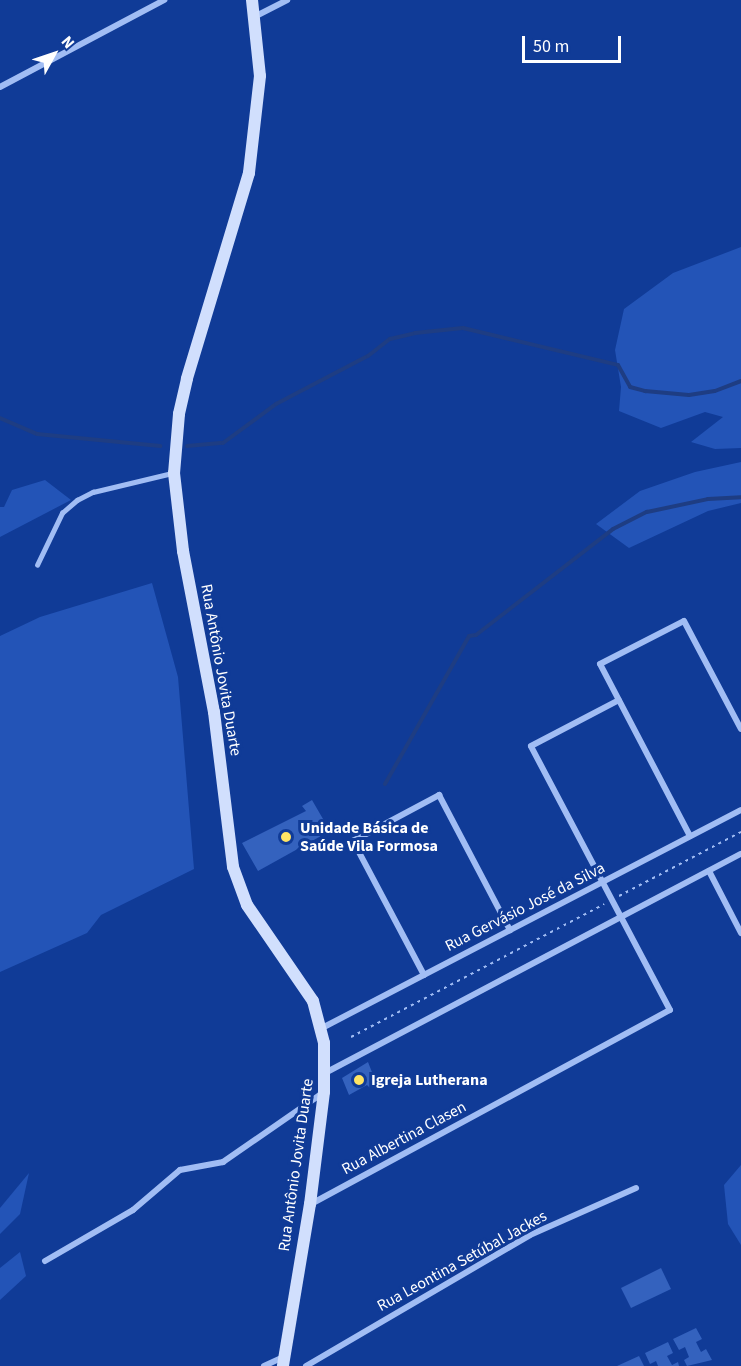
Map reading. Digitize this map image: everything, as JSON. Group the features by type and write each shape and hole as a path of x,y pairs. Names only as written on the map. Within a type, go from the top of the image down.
{"main road":[{"name":"Rua Antônio Jovita Duarte","path":"252,0 256,16 260,76 249,173 179,414 174,473 183,551 214,712 227,835 237,882 256,919 308,991 322,1028 326,1073 324,1092 310,1204 283,1362"}],"street":[{"path":"0,87 164,0"},
{"path":"256,16 287,0"},
{"path":"690,836 600,664 684,621 741,729"},
{"path":"619,700 531,746 621,918"},
{"path":"424,975 353,841 439,795 510,930"},
{"name":"Rua Gervásio José da Silva","path":"322,1028 741,810"},
{"path":"326,1073 741,854"},
{"path":"709,871 741,933"},
{"name":"Rua Albertina Clasen","path":"310,1204 669,1010 621,918"},
{"path":"45,1261 133,1210 180,1170 223,1162 324,1092"},
{"name":"Rua Leontina Setúbal Jackes","path":"306,1366 530,1235 636,1188"},
{"path":"264,1366 283,1362"}],"lane":[{"path":"37,565 62,513 77,500 93,492 174,473"}],"path":[{"path":"351,1037 741,832"}],"shaded area":[{"path":"741,247 741,448 715,449 691,442 723,417 705,412 661,428 619,411 621,387 615,350 624,309 673,273"},
{"path":"741,462 741,503 708,511 629,548 596,524 640,491 695,472"},
{"path":"45,480 71,500 0,537 0,507 4,507 12,490"},
{"path":"152,583 178,677 194,869 101,915 87,933 0,972 0,636 40,617"},
{"path":"741,1165 741,1245 728,1224 724,1185"},
{"path":"29,1173 20,1214 0,1234 0,1208"},
{"path":"20,1252 26,1276 0,1300 0,1268"}],"building":[{"name":"Unidade Básica de Saúde Vila Formosa","path":"312,800 330,831 258,871 242,843 306,811 302,806"},
{"name":"Igreja Lutherana","path":"368,1062 377,1085 370,1088 367,1085 349,1095 342,1078"},
{"path":"661,1268 671,1289 631,1308 621,1288"},
{"path":"696,1328 702,1339 696,1342 701,1352 706,1349 712,1360 687,1366 684,1360 689,1357 685,1347 679,1350 673,1339"},
{"path":"668,1342 673,1353 667,1356 672,1365 678,1362 679,1366 658,1366 656,1361 650,1364 645,1353"},
{"path":"639,1356 644,1366 617,1366"}],"waterway":[{"path":"187,446 223,443 276,404 368,356 390,339 415,333 463,328 618,365 630,387 645,391 689,395 715,391 741,381"},
{"path":"0,418 37,434 160,446"},
{"path":"385,784 469,636 476,635 613,529 647,512 708,499 741,497"}],"place":[{"name":"Unidade Básica de Saúde Vila Formosa","path":"286,837"},
{"name":"Igreja Lutherana","path":"359,1080"}]}
